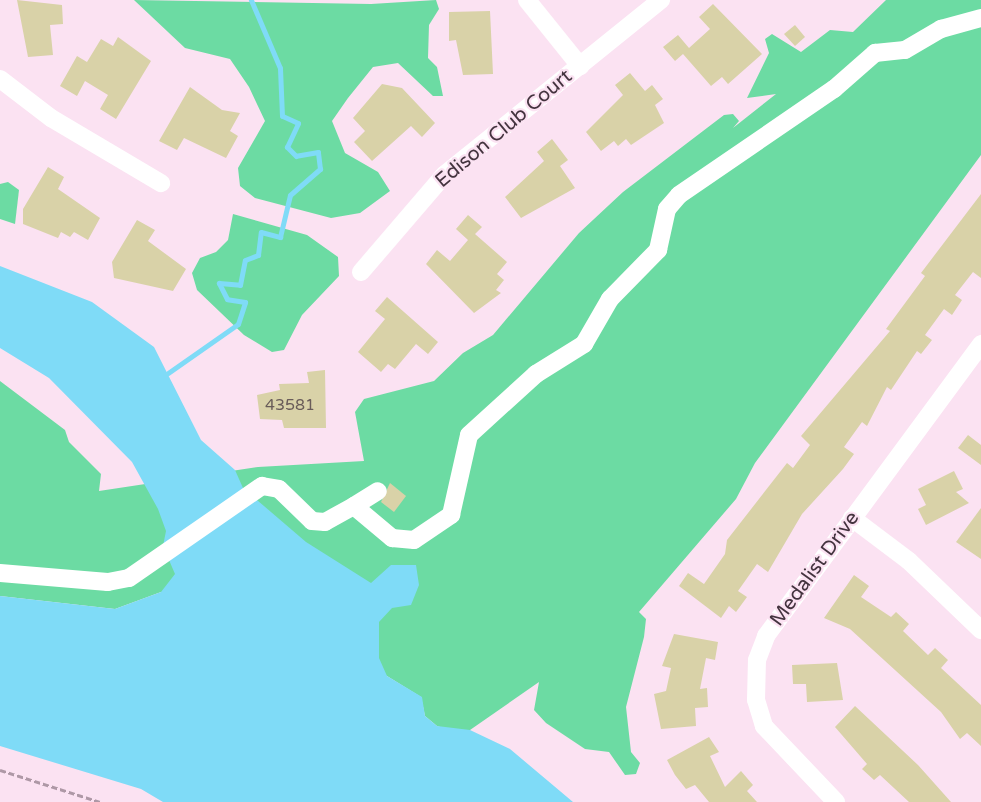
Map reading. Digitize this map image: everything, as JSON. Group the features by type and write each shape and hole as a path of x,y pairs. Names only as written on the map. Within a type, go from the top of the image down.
{"street":[{"path":"527,0 580,66"},
{"name":"Edison Club Court","path":"361,272 444,175 661,0"},
{"path":"354,506 399,542 414,540 445,521 453,510 469,435 536,374 584,344 610,299 658,250 667,209 679,195 834,88 875,53 905,50 941,29 981,18"},
{"path":"0,79 51,118 161,183"},
{"name":"Medalist Drive","path":"836,802 764,726 755,682 766,636 981,344"},
{"path":"0,573 118,582 254,489 279,489 319,523 378,491"},
{"path":"852,518 909,561 981,630"}],"path":[{"path":"0,770 100,802"}],"green space":[{"path":"134,0 371,4 436,0 439,9 429,25 428,58 437,67 443,96 433,96 398,63 373,67 348,98 332,121 345,153 378,172 390,191 360,213 331,218 255,198 240,186 238,168 265,121 249,87 230,59 185,48"},
{"path":"886,0 981,0 981,155 755,463 736,499 639,612 646,619 644,637 626,707 631,752 640,763 636,774 625,775 609,752 585,749 546,723 534,710 539,682 470,730 455,732 437,726 425,716 421,697 387,676 161,592 115,609 0,596 0,381 65,430 69,442 101,474 99,491 258,467 364,461 355,412 364,399 434,381 463,353 493,335 579,233 623,192 724,115 733,114 739,121 733,128 776,94 747,98 769,53 765,39 772,34 801,52 830,30 853,32"},
{"path":"8,182 19,190 15,224 0,219 0,184"},
{"path":"233,214 307,235 338,257 339,276 302,315 284,350 272,352 244,335 197,290 192,273 200,258 216,252 228,240"}],"water":[{"path":"0,266 92,302 154,347 201,440 235,470 243,488 306,542 371,583 391,565 416,565 419,585 411,605 392,608 379,622 379,658 387,676 422,697 425,716 437,726 470,730 510,749 573,802 163,802 141,789 0,746 0,596 115,609 161,592 175,574 163,546 166,531 158,509 132,462 49,378 0,348"}],"building":[{"path":"17,0 62,5 63,24 50,25 53,55 28,57"},
{"path":"713,4 762,54 728,84 722,77 711,86 683,54 675,61 663,47 678,35 689,48 710,29 699,17"},
{"path":"490,11 493,74 463,75 456,40 449,41 449,12"},
{"path":"795,25 805,37 795,46 784,34"},
{"path":"118,37 151,61 116,119 100,109 108,95 85,81 77,96 60,86 77,56 87,62 101,39 113,46"},
{"path":"630,73 645,91 652,85 663,99 655,105 664,123 631,145 626,139 618,146 614,141 601,151 586,132 623,95 615,85"},
{"path":"382,84 402,88 435,123 422,137 411,126 372,161 354,142 365,131 353,118"},
{"path":"190,87 222,110 240,113 230,131 238,136 226,158 184,138 177,150 159,141"},
{"path":"552,139 568,160 560,166 575,188 521,218 505,197 544,161 537,152"},
{"path":"48,167 64,177 58,189 100,218 88,240 74,232 70,237 61,232 58,238 23,224 23,209"},
{"path":"981,194 981,278 973,272 955,295 962,300 952,315 944,309 925,335 932,340 921,354 917,351 891,390 887,387 867,426 862,422 844,447 854,454 802,514 768,572 757,564 738,591 747,597 736,612 729,606 721,618 679,586 688,573 704,584 725,554 727,540 787,463 793,468 810,445 801,436 890,331 886,329 925,276 921,273"},
{"path":"468,215 482,227 475,234 507,262 497,274 504,280 496,290 501,293 474,313 426,264 437,250 450,261 468,240 456,229"},
{"path":"137,220 155,230 148,241 186,269 173,291 114,278 112,262"},
{"path":"387,297 438,342 428,354 416,344 395,369 388,364 381,372 358,352 385,319 375,311"},
{"path":"325,370 326,428 284,428 282,420 260,419 257,395 280,390 279,384 309,383 307,372"},
{"path":"968,435 981,445 981,465 958,448"},
{"path":"954,471 963,489 956,492 969,503 926,525 918,509 926,505 918,489"},
{"path":"390,483 406,496 394,512 381,502"},
{"path":"981,508 981,559 956,542"},
{"path":"854,575 869,586 861,597 891,617 896,612 909,624 903,631 928,655 935,648 948,660 941,668 981,705 981,746 967,733 960,739 941,712 850,629 824,618"},
{"path":"674,634 718,642 715,660 706,658 700,689 707,688 708,707 695,708 696,726 661,729 654,694 666,691 671,668 662,666"},
{"path":"837,663 843,700 807,702 806,684 793,684 792,665"},
{"path":"855,706 918,765 951,802 909,802 880,775 874,780 862,769 867,764 835,727"},
{"path":"709,737 719,752 710,756 725,787 741,771 753,785 747,791 757,802 709,802 695,785 686,789 675,775 667,760"}],"waterway":[{"path":"168,373 238,324 245,302 227,299 219,283 240,285 245,260 258,255 261,232 280,237 290,195 320,169 318,152 296,156 287,147 298,123 282,116 280,68 251,0"}]}
